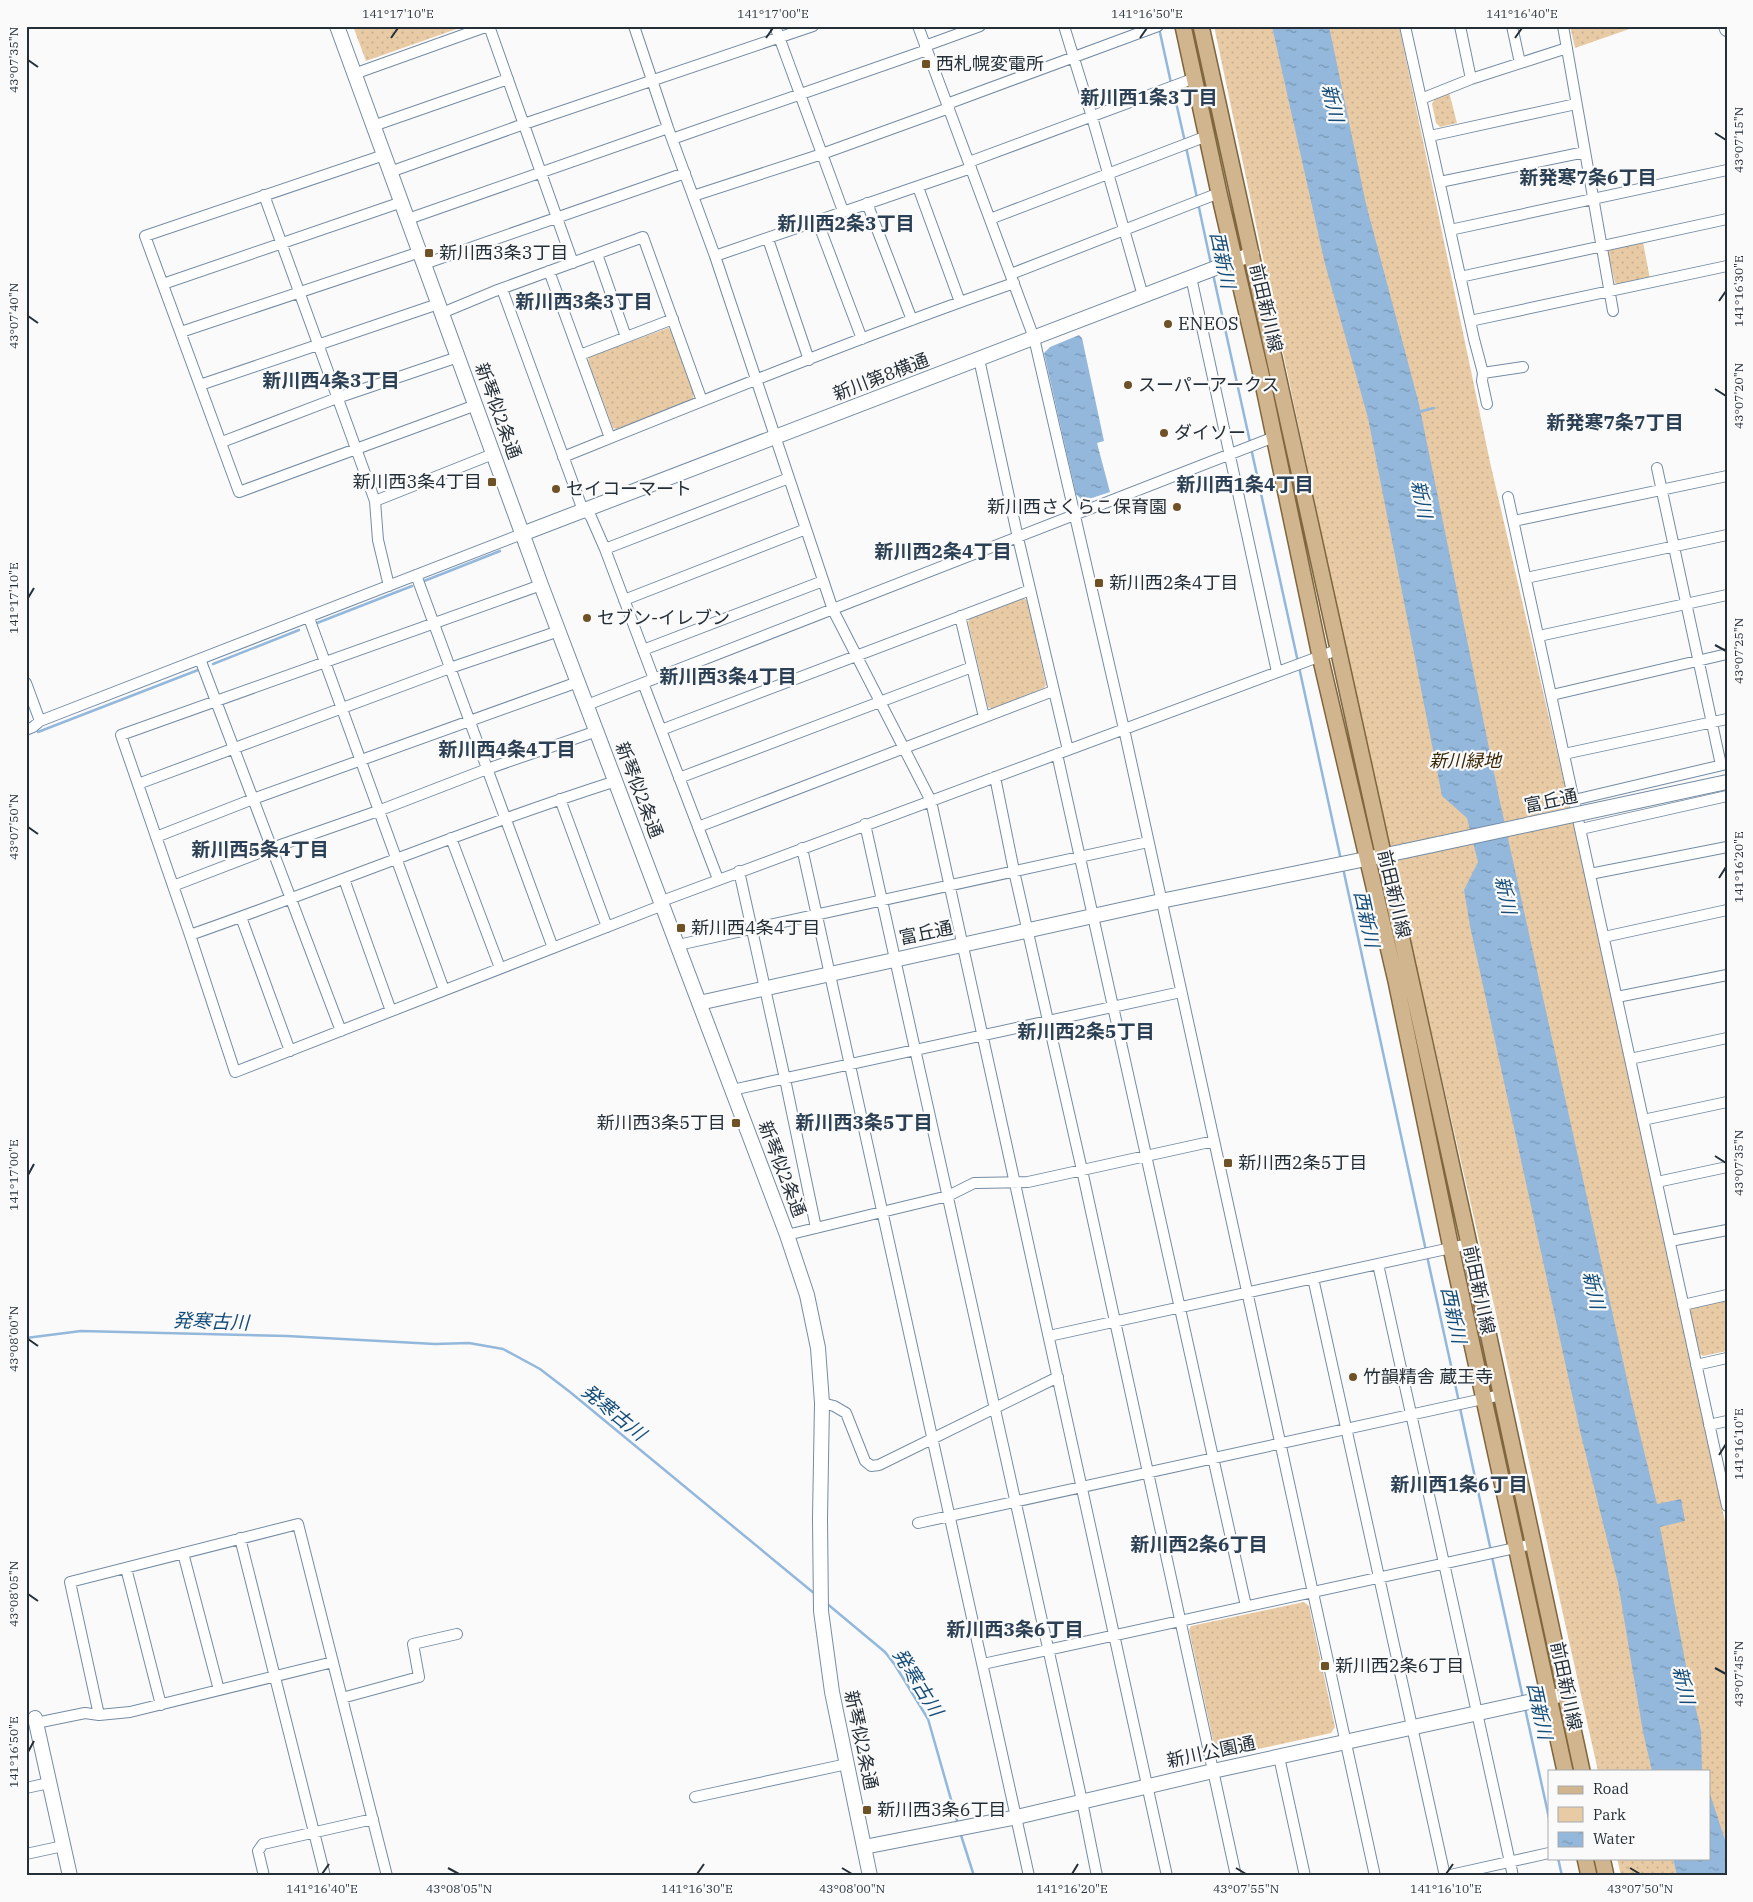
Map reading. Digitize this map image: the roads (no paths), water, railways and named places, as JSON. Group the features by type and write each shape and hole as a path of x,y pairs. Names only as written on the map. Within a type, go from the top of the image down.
{"main road":[{"name":"前田新川線","path":"1183,26 1219,193 1236,260 1320,656 1396,981 1483,1398 1565,1770"},
{"name":"前田新川線","path":"1201,26 1469,1244 1582,1770"},
{"path":"1585,1860 1588,1876"},
{"path":"1602,1860 1606,1876"}],"street":[{"name":"新琴似2条通","path":"337,26 522,534 787,1235 807,1295 818,1348 822,1403 821,1612 832,1692 870,1876"},
{"path":"354,74 488,26 573,263"},
{"path":"634,26 668,128 715,256 833,610 931,801 1168,1876"},
{"path":"775,26 843,211"},
{"path":"390,172 524,124 653,82 813,26"},
{"path":"918,26 1034,338 1124,729 1375,1876"},
{"path":"672,139 801,95 980,26"},
{"path":"1064,26 1143,296"},
{"path":"693,196 822,154 1158,26"},
{"path":"1406,26 1460,277 1483,373 1482,381 1487,404"},
{"path":"1460,26 1472,79"},
{"path":"1512,26 1520,63"},
{"path":"1563,26 1613,311"},
{"path":"1421,99 1472,79 1567,48"},
{"path":"715,256 918,186 1195,78"},
{"path":"374,126 508,79"},
{"path":"1430,136 1576,104"},
{"path":"408,219 668,128"},
{"path":"990,219 1207,136"},
{"path":"1440,182 1585,152"},
{"path":"384,155 144,236 239,492 476,405"},
{"path":"1450,230 1727,170"},
{"path":"181,332 299,292 422,258 556,217 685,173"},
{"path":"918,186 960,302"},
{"path":"562,457 755,380 960,302 1125,230 1219,193"},
{"path":"264,195 375,501 378,540 388,586"},
{"path":"163,284 402,202"},
{"path":"867,203 912,320"},
{"path":"1460,277 1727,219"},
{"path":"817,220 862,339"},
{"path":"200,385 502,289 643,237 702,401"},
{"path":"768,239 809,360"},
{"path":"597,254 626,337"},
{"name":"新川第8横通","path":"522,534 1252,254"},
{"path":"1470,321 1727,266"},
{"path":"549,271 610,438"},
{"path":"1197,275 1280,671"},
{"path":"502,289 562,457 581,505 591,517 654,679"},
{"path":"580,355 673,319"},
{"path":"222,442 337,398 458,357"},
{"path":"979,359 1018,538 1068,750"},
{"path":"1483,373 1523,367"},
{"path":"587,705 1274,437"},
{"path":"375,501 493,454"},
{"path":"1574,800 1724,765 1712,722 1657,468"},
{"path":"1514,522 1727,476"},
{"path":"604,549 789,478"},
{"path":"1508,496 1709,1425 1725,1488 1727,1506"},
{"path":"624,600 806,529"},
{"path":"26,730 34,727 40,721 522,534"},
{"path":"1526,578 1727,535"},
{"path":"416,575 553,948"},
{"path":"643,650 823,581"},
{"path":"541,585 121,735 235,1072 607,927 718,879 1337,650"},
{"path":"661,730 1030,590"},
{"path":"1539,636 1727,595"},
{"path":"960,616 984,717"},
{"path":"309,618 444,990"},
{"path":"138,784 450,668 559,631"},
{"path":"1552,694 1727,654"},
{"path":"200,660 341,1031"},
{"path":"679,778 972,667"},
{"path":"156,836 253,799 578,682"},
{"path":"643,683 718,879"},
{"path":"26,684 40,721"},
{"path":"698,827 1053,691"},
{"path":"1564,754 1727,719"},
{"path":"173,886 272,848 378,811 487,768 597,731"},
{"path":"1057,754 1148,1156 1246,1606"},
{"path":"995,777 1014,872 1116,1321 1236,1876"},
{"path":"190,935 505,818 616,781"},
{"name":"富丘通","path":"699,1003 1161,900 1383,856 1727,782"},
{"path":"1581,829 1727,796"},
{"path":"560,799 607,927"},
{"path":"865,824 1098,1876"},
{"path":"451,838 500,968"},
{"path":"678,945 1148,842"},
{"path":"1590,874 1727,847"},
{"path":"802,848 1029,1876"},
{"path":"739,871 786,1079 816,1228"},
{"path":"344,879 391,1011"},
{"path":"1604,937 1727,910"},
{"path":"241,917 290,1051"},
{"path":"1617,998 1727,975"},
{"path":"732,1090 1181,992"},
{"path":"1630,1059 1727,1038"},
{"path":"1643,1120 1727,1102"},
{"path":"787,1235 948,1196 974,1183 1015,1183 1214,1141"},
{"path":"1657,1182 1727,1167"},
{"path":"1670,1241 1727,1230"},
{"path":"1049,1336 1469,1244"},
{"path":"1378,1264 1513,1876"},
{"path":"1313,1278 1446,1876 1548,1854"},
{"path":"1683,1305 1727,1295"},
{"path":"1696,1365 1727,1358"},
{"path":"822,1403 834,1406 846,1413 865,1461 871,1466 879,1465 1058,1377"},
{"path":"918,1523 1501,1395"},
{"path":"1709,1425 1727,1421"},
{"path":"98,1715 70,1582 298,1524 387,1876"},
{"path":"240,1538 325,1876"},
{"path":"983,1664 1533,1544"},
{"path":"183,1553 219,1690"},
{"path":"126,1568 161,1705"},
{"path":"342,1698 419,1677 414,1644 457,1634"},
{"path":"70,1876 49,1783 32,1720 85,1713 98,1715 130,1712 333,1662"},
{"name":"新川公園通","path":"864,1847 1017,1816 1279,1756 1565,1694"},
{"path":"1279,1756 1305,1876"},
{"path":"695,1797 847,1764"},
{"path":"26,1788 49,1783"},
{"path":"264,1876 258,1851 263,1844 373,1819"},
{"path":"26,1854 63,1846"}],"water":[{"name":"新川","path":"1272,26 1329,26 1366,204 1419,404 1500,802 1632,1402 1657,1504 1681,1499 1685,1521 1660,1527 1686,1666 1701,1731 1702,1770 1652,1770 1643,1732 1618,1583 1580,1431 1470,926 1464,890 1478,862 1467,818 1442,796 1368,418 1325,264"},
{"path":"1079,335 1082,338 1104,441 1097,443 1110,492 1083,501 1076,494 1044,353 1050,347"},
{"path":"1710,1794 1727,1846 1727,1876 1677,1876 1673,1860 1710,1860"}],"waterway":[{"name":"西新川","path":"1159,28 1171,83"},
{"name":"西新川","path":"1173,89 1185,142"},
{"name":"西新川","path":"1186,147 1197,198"},
{"name":"西新川","path":"1198,203 1211,264"},
{"name":"西新川","path":"1213,274 1250,442"},
{"path":"1418,412 1434,408"},
{"name":"西新川","path":"1251,448 1298,662"},
{"path":"424,581 500,551"},
{"path":"317,623 412,586"},
{"path":"213,664 299,630"},
{"name":"西新川","path":"1299,667 1341,860"},
{"path":"38,732 198,670"},
{"name":"西新川","path":"1343,868 1426,1251"},
{"name":"西新川","path":"1427,1256 1459,1402"},
{"name":"発寒古川","path":"26,1338 81,1331 287,1336 435,1344 469,1343 503,1349 540,1369 570,1392 815,1594"},
{"name":"西新川","path":"1460,1408 1491,1551"},
{"name":"西新川","path":"1492,1557 1523,1698"},
{"name":"発寒古川","path":"825,1602 885,1652 928,1719 958,1824"},
{"name":"西新川","path":"1525,1708 1548,1813"},
{"name":"発寒古川","path":"960,1832 974,1876"},
{"name":"西新川","path":"1558,1860 1562,1876"}],"place":[{"name":"西札幌変電所","path":"926,64"},
{"name":"新川西3条3丁目","path":"429,253"},
{"name":"ENEOS","path":"1168,324"},
{"name":"スーパーアークス","path":"1128,385"},
{"name":"ダイソー","path":"1164,433"},
{"name":"新川西3条4丁目","path":"492,482"},
{"name":"セイコーマート","path":"556,489"},
{"name":"新川西さくらこ保育園","path":"1177,507"},
{"name":"新川西2条4丁目","path":"1099,583"},
{"name":"セブン-イレブン","path":"587,618"},
{"name":"新川西4条4丁目","path":"681,928"},
{"name":"新川西3条5丁目","path":"736,1123"},
{"name":"新川西2条5丁目","path":"1228,1163"},
{"name":"竹韻精舎 蔵王寺","path":"1353,1377"},
{"name":"新川西2条6丁目","path":"1325,1666"},
{"name":"新川西3条6丁目","path":"867,1810"}],"district":[{"name":"新川西1条3丁目","path":"1149,97"},
{"name":"新発寒7条6丁目","path":"1588,177"},
{"name":"新川西2条3丁目","path":"846,223"},
{"name":"新川西3条3丁目","path":"584,301"},
{"name":"新川西4条3丁目","path":"331,380"},
{"name":"新発寒7条7丁目","path":"1615,422"},
{"name":"新川西1条4丁目","path":"1245,484"},
{"name":"新川西2条4丁目","path":"943,551"},
{"name":"新川西3条4丁目","path":"728,676"},
{"name":"新川西4条4丁目","path":"507,749"},
{"name":"新川西5条4丁目","path":"260,849"},
{"name":"新川西2条5丁目","path":"1086,1031"},
{"name":"新川西3条5丁目","path":"864,1122"},
{"name":"新川西1条6丁目","path":"1459,1484"},
{"name":"新川西2条6丁目","path":"1199,1544"},
{"name":"新川西3条6丁目","path":"1015,1629"}],"park label":[{"name":"新川緑地","path":"1465,761"}]}
